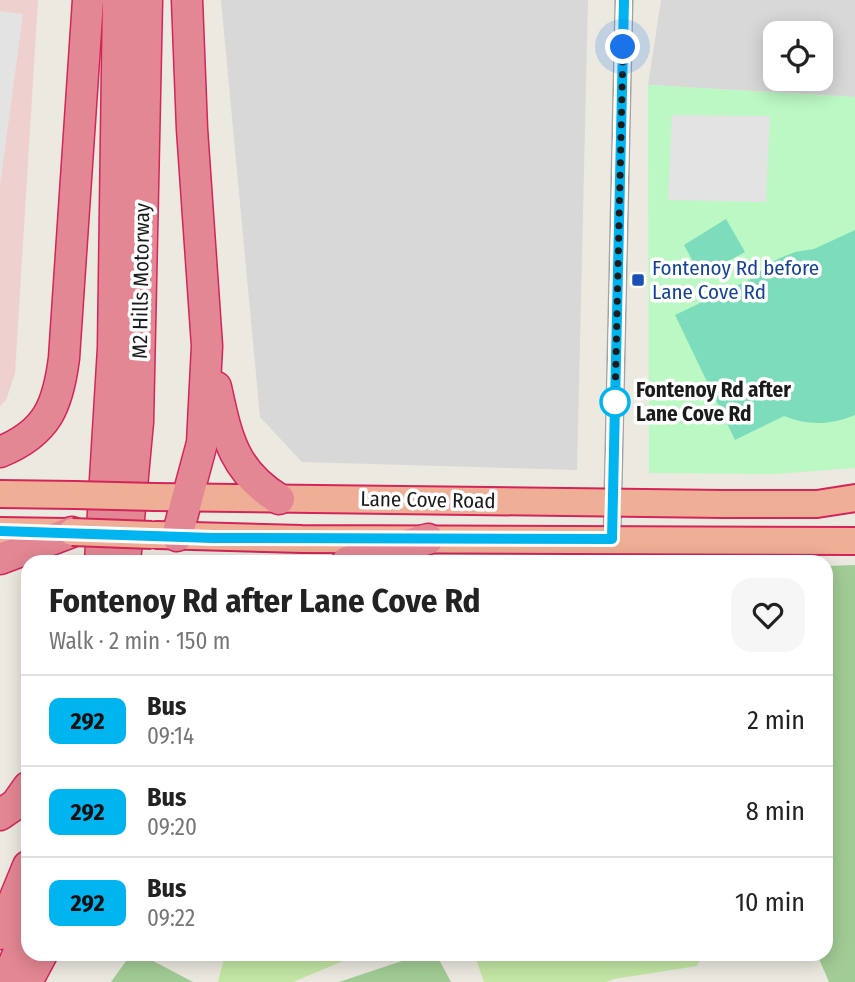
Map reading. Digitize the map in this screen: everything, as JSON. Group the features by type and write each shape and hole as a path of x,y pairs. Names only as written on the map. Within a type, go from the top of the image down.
{"highway":[{"path":"0,452 23,442 43,423 54,407 60,389 88,0"},
{"name":"M2 Hills Motorway","path":"101,555 113,348 118,0"},
{"name":"M2 Hills Motorway","path":"126,555 138,422 147,0"},
{"path":"165,536 187,496 202,443 207,346 192,129 187,0"},
{"path":"207,346 226,434 234,454 256,481 279,499"},
{"name":"Lane Cove Road","path":"0,494 817,504 855,498"},
{"path":"86,555 92,525 105,494"},
{"name":"Lane Cove Road","path":"0,531 165,536 855,541"},
{"path":"0,559 72,532"},
{"path":"372,555 428,539"},
{"path":"0,815 16,804 21,797"},
{"path":"0,934 21,883"},
{"path":"6,982 21,947"},
{"path":"27,982 38,961"}],"street":[{"path":"612,539 624,0"}],"shaded area":[{"path":"0,0 38,0 15,374 6,400 0,406"},
{"path":"221,0 588,0 577,470 302,462 260,417"},
{"path":"661,0 855,0 855,97 648,85"},
{"path":"0,11 23,14 0,185"},
{"path":"672,115 770,116 766,202 668,200"}],"green space":[{"path":"648,85 855,97 855,468 774,474 649,473"},
{"path":"726,219 745,252 701,276 684,245"},
{"path":"855,230 855,415 820,423 784,416 735,440 675,315 753,278 767,265 780,258 814,249"},
{"path":"855,565 855,982 829,982 820,961 833,961 833,566"},
{"path":"126,961 153,961 193,982 111,982"},
{"path":"223,961 343,961 293,982 218,982"},
{"path":"402,961 440,961 451,982 339,982"},
{"path":"476,961 700,961 697,966 606,982 484,982"}],"bus line":[{"name":"292","path":"0,531 213,538 612,539 624,0"}],"place":[{"name":"Fontenoy Rd before Lane Cove Rd","path":"638,280"},
{"name":"Fontenoy Rd after Lane Cove Rd","path":"615,402"}],"route":[{"path":"615,402 623,47"}]}
